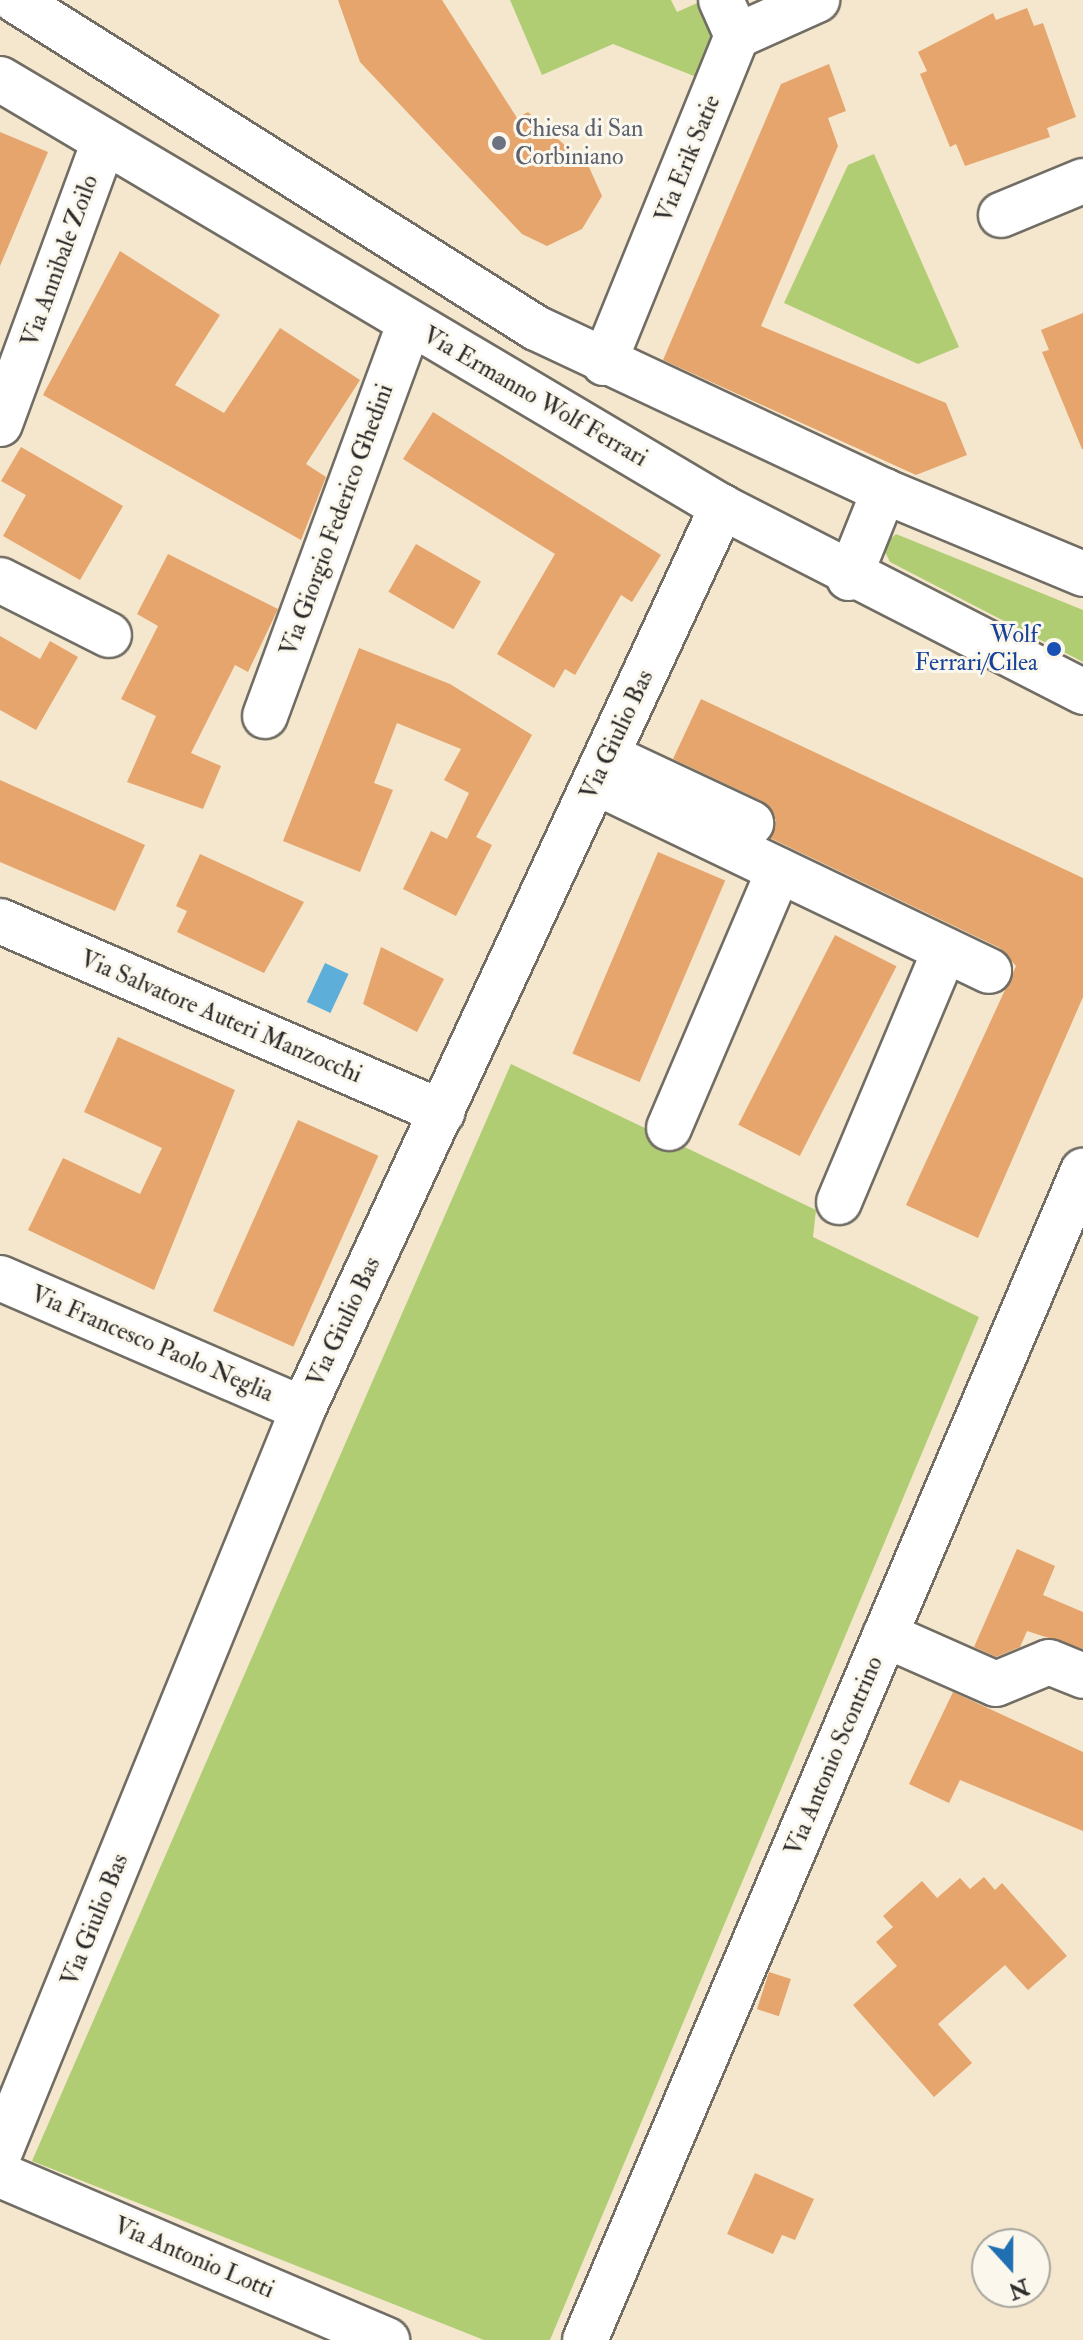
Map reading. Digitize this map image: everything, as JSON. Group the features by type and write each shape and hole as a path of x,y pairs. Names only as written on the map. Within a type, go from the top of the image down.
{"street":[{"path":"15,0 536,328 604,363 884,491 1083,574"},
{"name":"Via Erik Satie","path":"604,363 729,18 817,0"},
{"name":"Via Ermanno Wolf Ferrari","path":"0,79 722,507 849,578 1083,692"},
{"name":"Via Annibale Zoilo","path":"0,424 104,142"},
{"path":"1001,215 1083,181"},
{"name":"Via Giorgio Federico Ghedini","path":"265,716 409,324"},
{"path":"849,578 884,491"},
{"name":"Via Giulio Bas","path":"0,2152 303,1409 722,507"},
{"path":"0,580 109,635"},
{"path":"601,769 751,823"},
{"path":"601,769 779,870 989,971"},
{"path":"669,1128 779,870"},
{"name":"Via Salvatore Auteri Manzocchi","path":"0,921 442,1112"},
{"path":"839,1202 945,950"},
{"name":"Via Antonio Scontrino","path":"585,2340 1083,1171"},
{"name":"Via Francesco Paolo Neglia","path":"0,1278 303,1409"},
{"path":"885,1635 996,1684 1049,1662 1083,1676"},
{"name":"Via Antonio Lotti","path":"0,2175 363,2335"}],"green space":[{"path":"510,0 671,0 677,12 704,0 714,34 699,78 613,44 542,75"},
{"path":"874,154 959,347 918,364 784,303 848,165"},
{"path":"896,534 1083,610 1083,662 890,562 882,546"},
{"path":"511,1064 816,1210 813,1237 979,1317 550,2340 484,2340 32,2161"}],"water":[{"path":"325,963 349,974 330,1013 307,1002"}],"building":[{"name":"Chiesa di San Corbiniano","path":"338,0 442,0 517,118 528,112 589,167 602,196 582,229 547,246 522,234 360,62"},
{"path":"1027,8 1034,26 1043,23 1076,117 1047,128 1050,137 965,166 956,144 950,147 920,74 927,71 918,52 993,13 996,20"},
{"path":"829,64 846,111 828,118 838,146 761,326 946,403 967,455 916,475 663,360 781,84"},
{"path":"0,132 48,152 0,266"},
{"path":"120,251 220,315 175,385 224,413 280,328 360,380 306,464 326,477 301,540 43,395"},
{"path":"1083,313 1082,449 1042,352 1049,350 1041,330"},
{"path":"433,412 661,555 632,602 621,595 575,675 565,669 554,688 497,654 555,554 403,459"},
{"path":"21,447 123,506 80,580 3,536 26,495 1,481"},
{"path":"416,544 481,582 453,629 388,592"},
{"path":"168,554 278,609 248,672 235,665 191,753 221,766 203,809 127,782 156,716 121,699 158,626 137,614"},
{"path":"0,636 40,659 50,641 78,657 36,730 0,710"},
{"path":"359,648 450,684 532,735 476,837 492,845 456,916 403,889 431,831 447,839 469,793 444,780 461,749 397,723 374,783 393,790 360,872 283,841"},
{"path":"701,699 1083,878 1083,997 978,1238 906,1205 1016,966 1000,948 770,838 776,820 762,801 673,759"},
{"path":"0,780 145,845 115,911 0,862"},
{"path":"658,852 725,881 640,1082 572,1054"},
{"path":"200,854 304,902 264,973 177,932 187,911 176,906"},
{"path":"835,935 896,966 800,1156 738,1125"},
{"path":"381,947 444,979 417,1032 363,1004"},
{"path":"118,1037 235,1090 154,1290 28,1230 63,1158 140,1194 162,1148 84,1112"},
{"path":"298,1120 378,1156 293,1347 213,1311"},
{"path":"1017,1549 1055,1566 1043,1595 1083,1612 1083,1649 1027,1631 1020,1647 996,1657 974,1647"},
{"path":"953,1692 1083,1752 1083,1831 960,1780 949,1803 909,1784"},
{"path":"984,1877 995,1890 1002,1883 1067,1956 1028,1990 1005,1965 938,2024 972,2063 934,2097 853,2005 897,1966 876,1942 893,1927 883,1916 922,1881 937,1898 960,1878 970,1889"},
{"path":"769,1972 791,1979 779,2016 757,2009"},
{"path":"755,2173 814,2199 795,2240 782,2235 773,2254 727,2234"}],"place":[{"name":"Chiesa di San Corbiniano","path":"499,143"},
{"name":"Wolf Ferrari/Cilea","path":"1054,649"}]}
